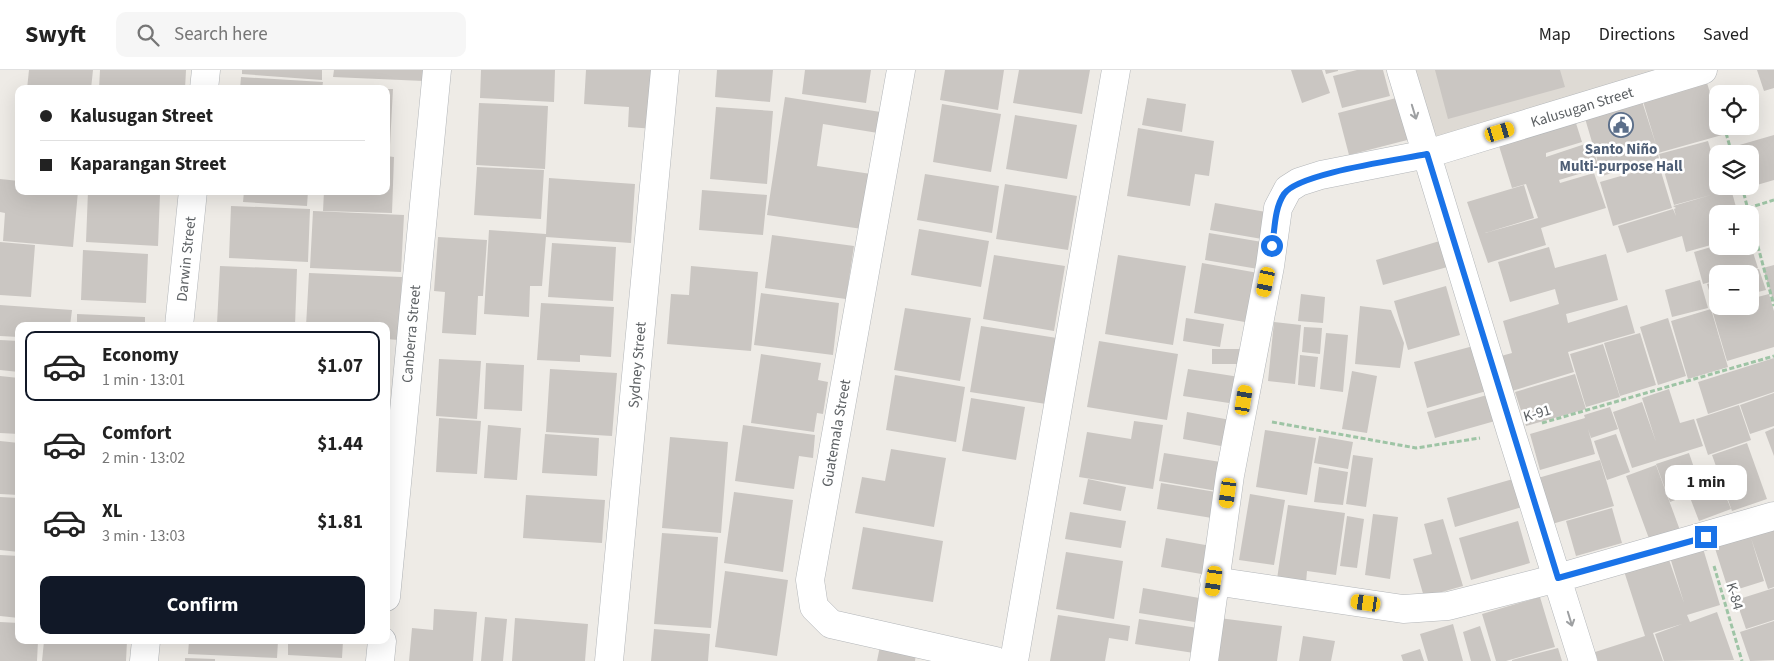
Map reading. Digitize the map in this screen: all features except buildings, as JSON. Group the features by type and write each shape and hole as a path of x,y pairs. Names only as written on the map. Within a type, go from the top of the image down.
{"street":[{"path":"204,85 206,70"},
{"name":"Canberra Street","path":"390,556 437,70"},
{"name":"Sydney Street","path":"609,661 664,70"},
{"name":"Guatemala Street","path":"901,70 810,580 814,607 831,624 995,661"},
{"path":"1014,661 1116,70"},
{"path":"1401,70 1583,661"},
{"name":"Kalusugan Street","path":"1204,661 1214,581 1256,330 1270,266 1278,208 1283,195 1288,189 1299,182 1321,175 1427,154 1703,70"},
{"name":"Darwin Street","path":"179,322 193,195"},
{"path":"1214,581 1403,609 1448,606 1558,578 1774,516"},
{"path":"144,661 146,644"},
{"path":"380,661 382,644"}],"path":[{"path":"1758,205 1774,200"},
{"path":"1759,249 1774,306"},
{"name":"K-91","path":"1242,417 1416,448 1511,432 1774,356"},
{"name":"K-84","path":"1706,537 1742,661"}],"shaded area":[{"path":"1412,70 1683,70 1433,142"}],"place":[{"name":"Santo Niño Multi-purpose Hall","path":"1621,125"}],"route":[{"path":"1272,246 1278,208 1283,195 1288,189 1299,182 1321,175 1427,154 1511,432 1558,578 1706,537"}]}
